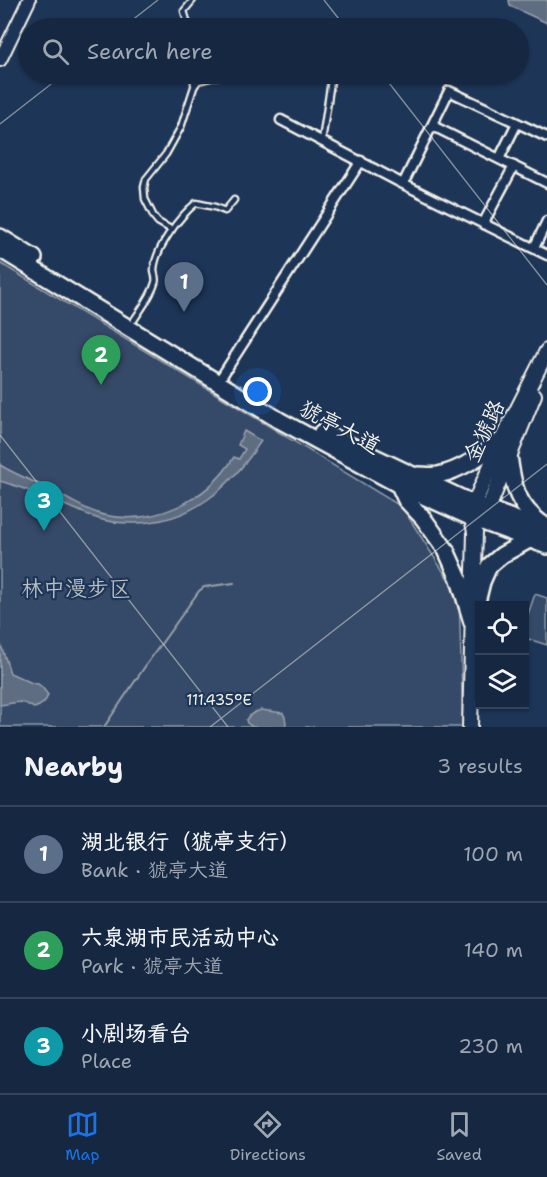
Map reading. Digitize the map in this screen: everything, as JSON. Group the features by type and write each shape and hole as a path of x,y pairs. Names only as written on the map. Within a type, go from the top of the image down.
{"highway":[{"name":"猇亭大道","path":"0,237 222,376 404,479"},
{"name":"猇亭大道","path":"0,249 279,420 479,517 547,546"},
{"path":"472,622 459,579 446,550 423,518 406,500 404,479 436,475 459,468 480,457 502,440"},
{"path":"509,456 515,491 527,510 547,529"},
{"name":"猇亭大道","path":"479,517 547,529"},
{"path":"472,622 482,582 489,566 502,555 530,540"}],"main road":[{"path":"20,18 29,0"},
{"path":"0,60 18,23"},
{"name":"金猇路","path":"470,727 472,622 479,517 502,440 547,351"},
{"name":"金猇路","path":"479,517 547,369"}],"street":[{"path":"403,184 449,91 547,137"},
{"path":"281,120 403,184 547,255"},
{"path":"499,159 517,123"},
{"path":"433,126 547,183"},
{"path":"222,376 361,161"},
{"path":"483,224 514,166"},
{"path":"534,248 547,221"}],"lane":[{"path":"186,18 184,11 193,0"},
{"path":"172,230 154,217 145,199 144,187 146,179 166,153 181,127 196,84"},
{"path":"322,141 331,84"},
{"path":"134,320 157,279 154,270 162,243 186,211 196,203 225,211 234,200"}],"green space":[{"name":"林中漫步区","path":"0,263 402,507 459,596 463,727 0,727"},
{"path":"535,594 547,598 547,645 529,639 529,611"}],"shaded area":[{"path":"509,0 547,0 547,23 510,6"},
{"path":"244,431 261,441 236,474 222,488 190,510 153,522 127,523 103,520 0,481 0,465 97,513 142,517 178,507 209,486 223,473 234,457 239,459 245,449 238,445"},
{"path":"0,642 10,673 38,684 48,695 41,705 34,708 17,702 0,705"},
{"path":"261,710 283,713 286,720 285,727 253,727 247,723 249,716"}],"waterway":[{"path":"104,727 199,591 204,587 234,583"}],"place":[{"name":"湖北银行（猇亭支行）","path":"184,312"},
{"name":"六泉湖市民活动中心","path":"101,385"},
{"name":"小剧场看台","path":"44,531"}]}
